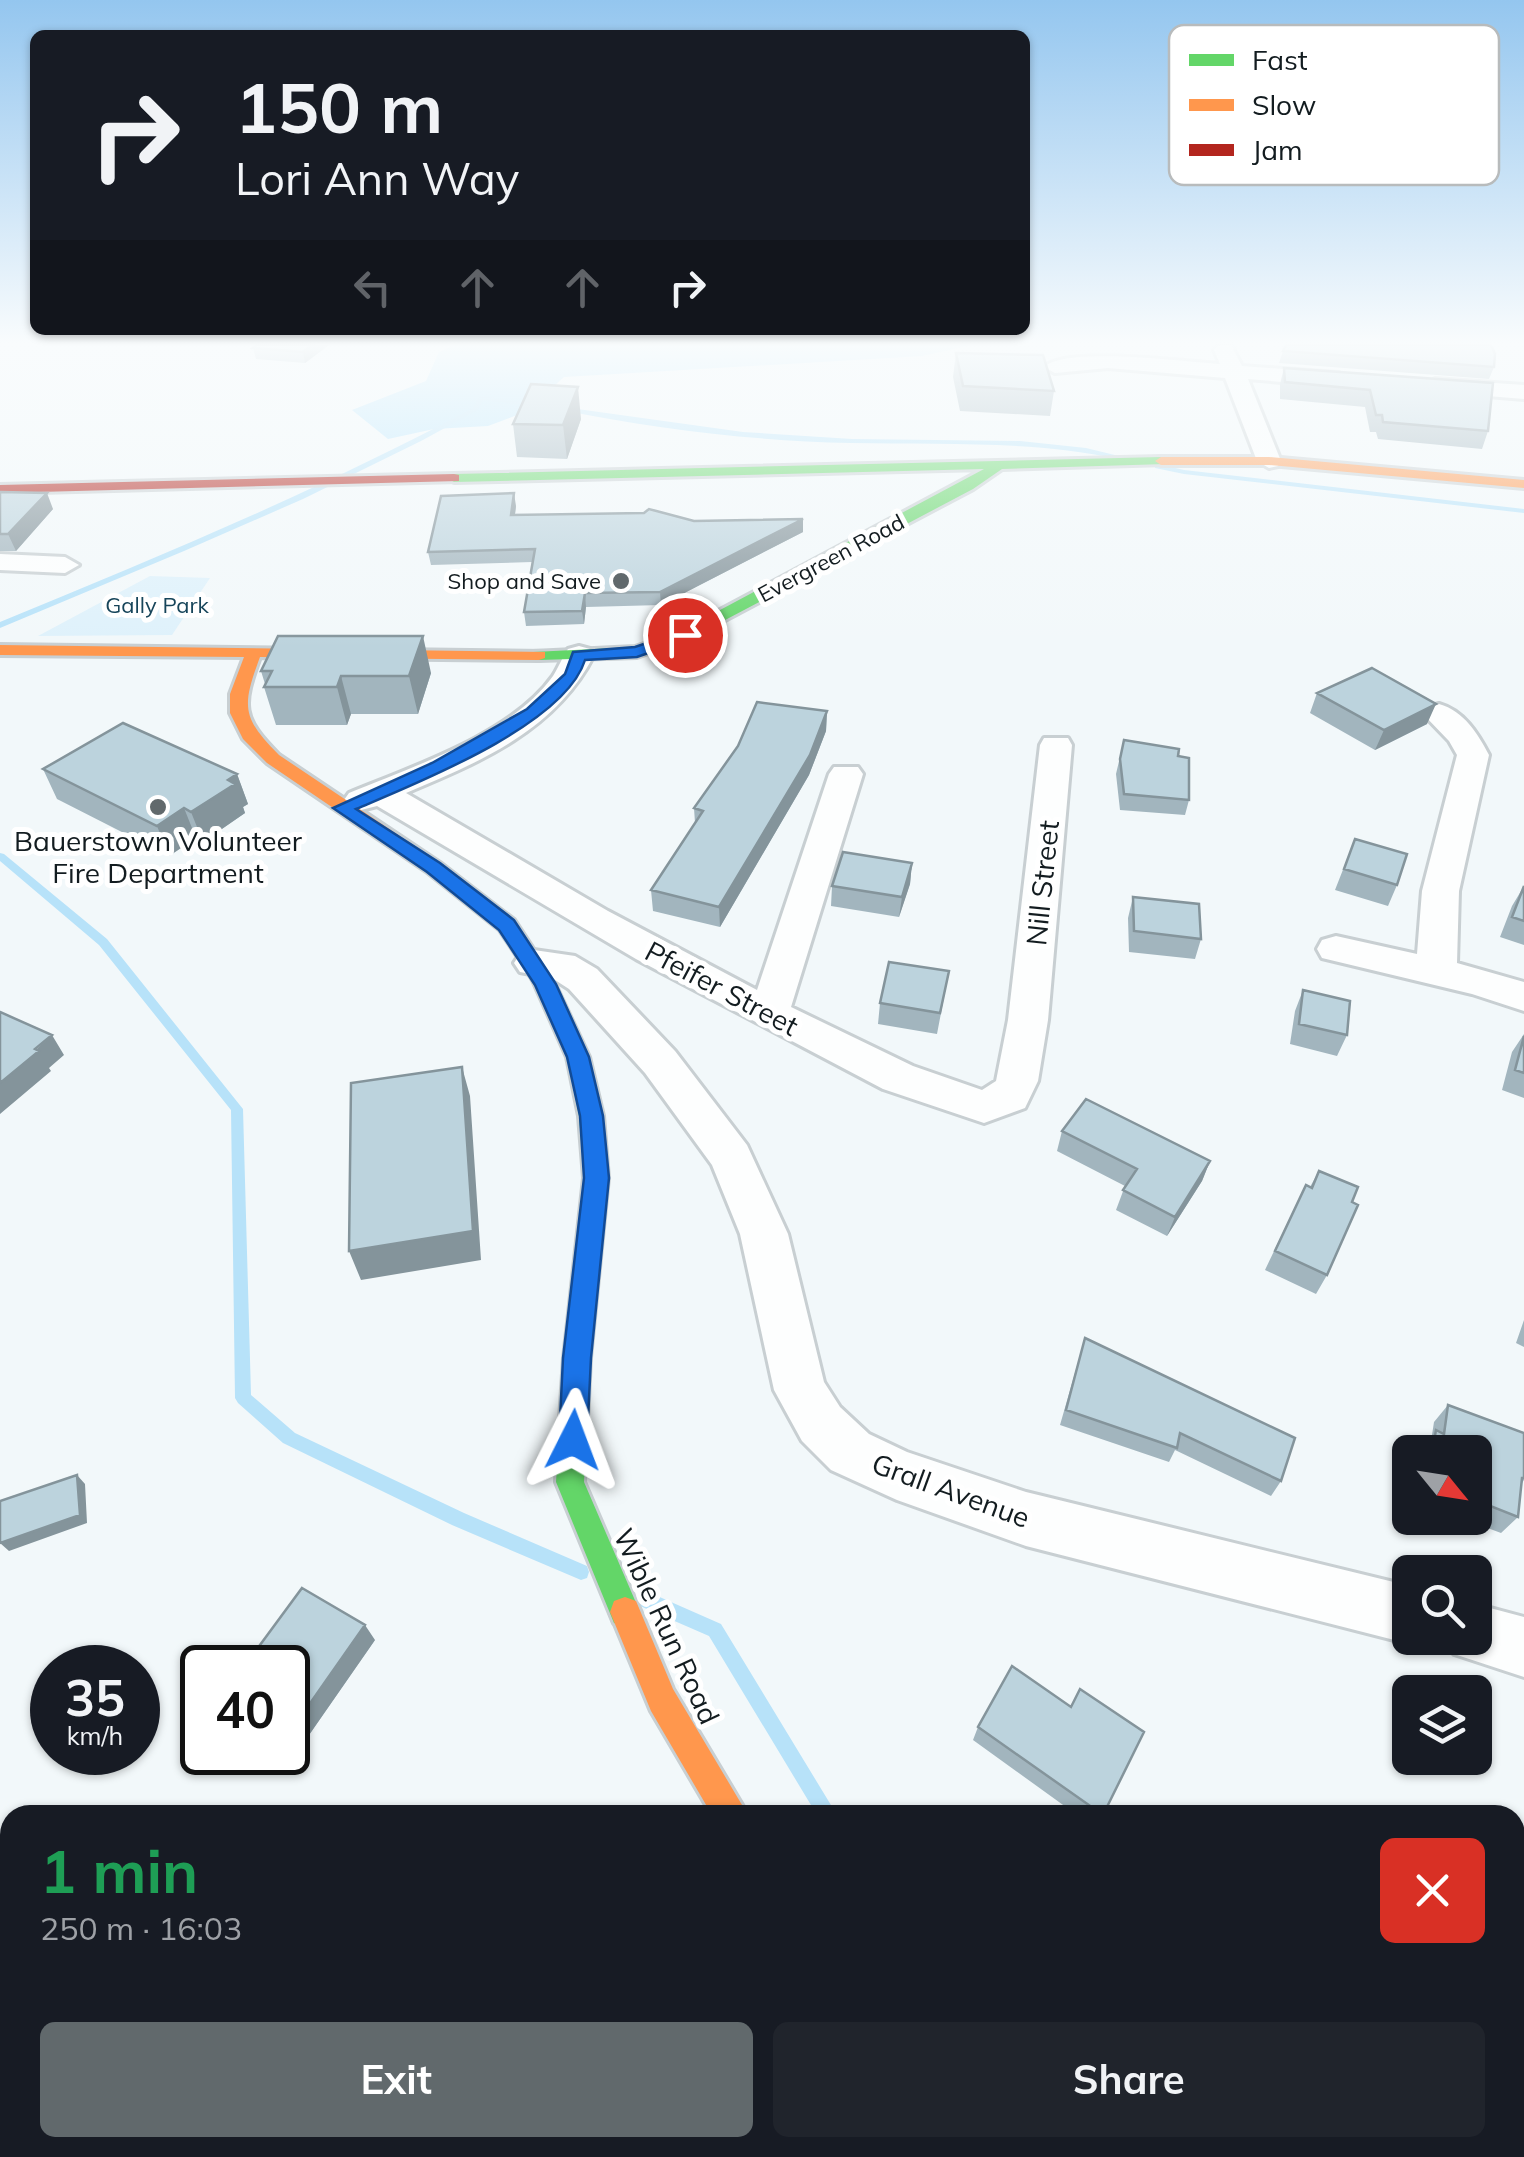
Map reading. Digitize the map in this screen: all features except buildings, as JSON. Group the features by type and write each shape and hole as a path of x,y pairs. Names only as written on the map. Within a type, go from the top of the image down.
{"street":[{"path":"1263,446 1269,461"},
{"path":"0,489 1149,460 1269,461 1524,484"},
{"name":"Evergreen Road","path":"4,650 579,656 637,652 685,635 968,486 1000,464"},
{"path":"0,562 66,565"},
{"name":"Wible Run Road","path":"254,652 238,694 238,713 249,735 273,759 472,896 506,925 534,963 578,1057 592,1116 596,1178 577,1358 570,1482 662,1700 725,1805"},
{"path":"342,808 439,767 533,712 572,676 579,656"},
{"path":"1438,972 1433,946 1438,915 1473,755 1463,736 1439,714"},
{"name":"Nill Street","path":"1028,1020 1056,745"},
{"path":"769,1014 846,774"},
{"name":"Pfeifer Street","path":"379,792 573,909 769,1014 884,1070 984,1107 1010,1097 1017,1081 1028,1020"},
{"path":"1336,949 1524,997"},
{"name":"Grall Avenue","path":"534,963 560,965 583,978 660,1062 732,1156 764,1234 800,1390 822,1424 850,1452 897,1474 1026,1519 1392,1610"},
{"path":"1492,1638 1524,1647"}],"green space":[{"name":"Gally Park","path":"150,576 210,578 172,635 38,636"}],"waterway":[{"path":"0,625 241,524 407,446"},
{"path":"1049,446 1119,457"},
{"path":"1158,466 1524,511"},
{"path":"0,856 103,942 237,1109 243,1398 289,1438 458,1519 581,1572"},
{"path":"646,1600 715,1630 822,1805"}],"traffic: fast":[{"path":"454,478 1161,461"},
{"path":"539,655 637,652 685,635 968,486 1000,464"},
{"path":"542,978 578,1057 591,1116 596,1178 577,1358 570,1482 625,1612"}],"traffic: slow":[{"path":"1161,461 1269,461 1524,484"},
{"path":"0,650 539,655"},
{"path":"254,652 238,694 238,713 249,735 273,759 433,867 507,925 542,978"},
{"path":"625,1612 662,1700 725,1805"}],"traffic: jam":[{"path":"0,489 454,478"}],"place":[{"name":"Shop and Save","path":"621,581"},
{"name":"Bauerstown Volunteer Fire Department","path":"158,807"}],"route":[{"path":"573,1440 577,1358 596,1178 592,1116 578,1057 534,963 506,925 434,867 342,808 439,767 533,712 559,692 572,676 579,656 637,652 685,635"}]}
